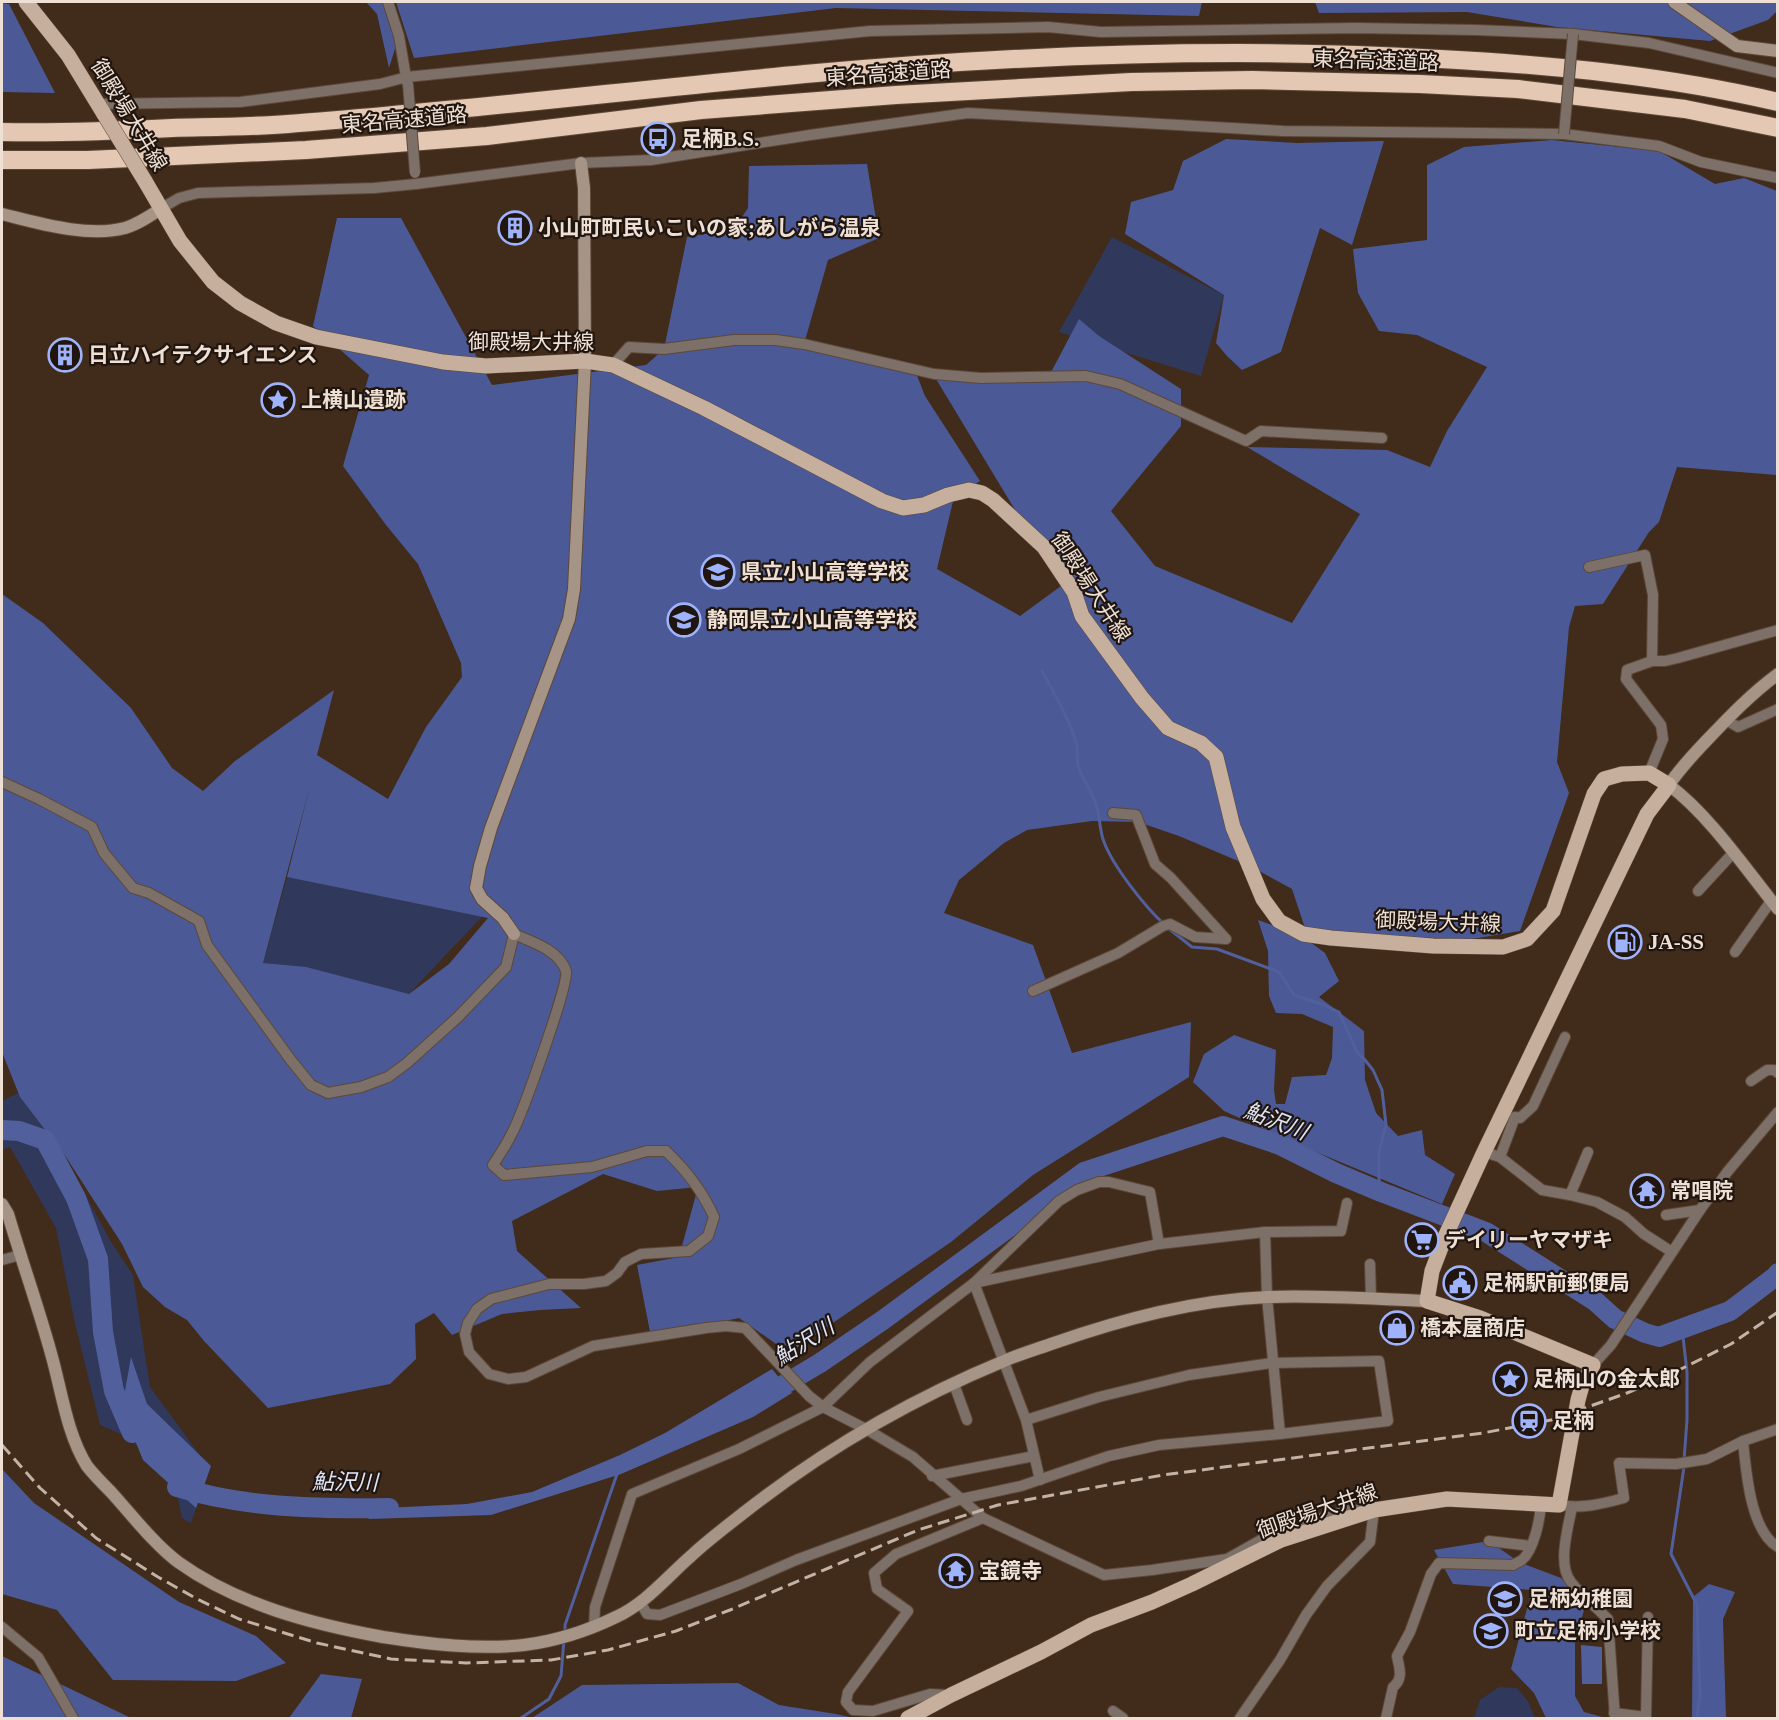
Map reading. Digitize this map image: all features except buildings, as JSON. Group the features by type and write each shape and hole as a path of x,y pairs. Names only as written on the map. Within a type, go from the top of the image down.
{"highway":[{"name":"東名高速道路","path":"2,132 68,132 284,124 808,74 984,61 1124,54 1263,53 1391,56 1494,62 1607,73 1686,84 1778,102"},
{"name":"東名高速道路","path":"2,160 123,159 339,148 487,136 701,110 896,95 1131,82 1252,80 1518,89 1685,109 1778,128"}],"main road":[{"name":"御殿場大井線","path":"26,2 68,55 180,241 213,282 240,303 276,323 316,337 443,362 486,366 585,361 614,365 704,408 882,501 903,508 924,505 948,495 969,490 982,493 993,500 1044,547 1074,592 1082,616 1142,699 1168,728 1201,743 1216,757 1233,827 1263,899 1279,921 1304,934 1433,946 1503,947 1527,939 1552,911 1594,794 1604,779 1622,774 1649,773"},
{"path":"1565,1506 1578,1400 1583,1382 1593,1365 1480,1317 1427,1301 1432,1271 1445,1237 1484,1152 1647,814 1669,785 1649,773"},
{"name":"御殿場大井線","path":"908,1719 1091,1625 1152,1602 1281,1540 1374,1510 1447,1498 1565,1506"}],"street":[{"path":"388,2 399,36 407,81 415,178"},
{"path":"1674,2 1737,46 1778,51"},
{"path":"101,109 240,102 380,84 870,31 1048,27 1101,32 1356,28 1573,34 1649,43 1778,73"},
{"path":"1564,134 1573,34"},
{"path":"2,214 38,223 94,231 124,228 179,198 198,193 374,188 415,178 581,163 651,160 968,113 1283,131 1564,134 1659,146 1701,162 1778,178"},
{"path":"581,163 584,188 585,361 574,589 569,619 491,828 476,888 514,934 546,948 560,960 566,972 560,1004 513,1131 493,1165 504,1175 592,1167 647,1151 666,1151 682,1167 707,1202 714,1217 708,1236 689,1251 641,1254 625,1262 617,1273 606,1281 585,1284 549,1284 491,1299 477,1309 468,1323 465,1334 469,1352 489,1374 508,1379 526,1377 593,1347 706,1328 726,1326 745,1328 809,1396 823,1407 913,1457 932,1476 983,1518 1104,1575 1227,1559 1275,1532 1349,1510 1374,1510 1370,1542 1321,1594 1240,1719"},
{"path":"614,365 628,347 664,349 734,340 777,340 804,344 934,374 981,378 1086,376 1120,384 1246,441 1260,431 1382,438"},
{"path":"1589,567 1645,555 1653,595 1652,661"},
{"path":"1649,773 1663,739 1661,725 1626,679 1627,670 1652,661 1678,658 1778,630"},
{"path":"1735,952 1774,905 1706,818 1669,785 1679,770 1726,720 1778,674"},
{"path":"1726,720 1738,727 1778,709"},
{"path":"2,782 93,827 104,853 133,888 149,893 199,921 207,945 290,1059 310,1085 328,1093 361,1087 388,1077 407,1063 458,1017 506,967 514,934"},
{"path":"1034,991 1118,953 1165,926 1195,937 1226,939 1171,878 1155,864 1136,815 1113,813"},
{"path":"1698,891 1733,853"},
{"path":"1500,1157 1515,1117 1520,1118 1533,1106 1565,1036"},
{"path":"1751,1081 1767,1070 1774,1070 1778,1073"},
{"path":"1593,1365 1611,1345 1728,1171 1778,1112"},
{"path":"1484,1152 1500,1157 1542,1190 1597,1202 1625,1217 1644,1234 1672,1252"},
{"path":"1570,1195 1588,1152"},
{"path":"594,1627 594,1607 633,1494 739,1449 823,1407 870,1362 974,1282 1059,1201 1077,1190 1099,1182 1109,1182 1150,1192 1159,1244"},
{"path":"2,1203 8,1214 52,1355 72,1434 87,1466 175,1560 233,1594 293,1616 339,1629 414,1642 456,1646 496,1647 549,1641 579,1633 621,1615 640,1602 693,1553 777,1487 866,1429 1005,1361 1158,1311 1229,1300 1267,1297 1427,1301"},
{"path":"974,1282 1159,1244 1265,1232 1341,1231 1347,1203"},
{"path":"1666,1215 1700,1210"},
{"path":"1265,1232 1267,1297 1280,1434"},
{"path":"2,1260 20,1255"},
{"path":"1370,1264 1371,1299"},
{"path":"974,1282 1026,1420 1040,1480"},
{"path":"640,1602 647,1614 660,1615 796,1560 961,1499 1040,1480 1109,1456 1159,1444 1280,1434 1388,1421 1379,1361 1272,1363 1189,1375 1099,1397 1026,1420"},
{"path":"954,1384 967,1420"},
{"path":"1648,1617 1647,1718 1614,1716 1608,1619 1569,1581 1564,1551 1565,1506 1597,1506 1624,1498 1619,1463 1676,1464 1707,1459 1743,1441 1778,1429"},
{"path":"1743,1441 1747,1481 1756,1516 1770,1543 1778,1548"},
{"path":"932,1476 1034,1456"},
{"path":"1386,1719 1393,1687 1398,1684 1401,1673 1397,1656 1410,1632 1431,1574 1439,1563 1513,1565 1523,1559 1531,1546 1540,1520 1541,1504"},
{"path":"951,1695 930,1694 873,1711 853,1710 846,1702 848,1692 908,1611 877,1589 874,1573 896,1554 983,1518"},
{"path":"1489,1541 1531,1546"},
{"path":"2,1627 38,1657 73,1719"},
{"path":"1113,1710 1123,1719"}],"shaded area":[{"path":"366,2 389,2 399,36 389,68 377,14"},
{"path":"396,2 1202,2 1199,16 836,8 414,58"},
{"path":"1315,2 1777,2 1778,10 1768,20 1710,41 1557,27 1467,12 1319,13"},
{"path":"2,3 9,4 55,93 2,92"},
{"path":"1226,139 1297,143 1384,141 1352,245 1320,228 1281,352 1242,370 1216,343 1224,295 1125,234 1131,202 1173,190 1183,161"},
{"path":"1552,140 1659,151 1715,184 1744,178 1777,191 1777,475 1677,467 1659,522 1649,532 1603,604 1575,606 1569,627 1557,762 1569,793 1520,931 1466,940 1305,928 1292,889 1250,866 1179,836 1138,822 1092,821 1027,830 1004,843 959,880 944,913 1033,945 1072,1053 1191,1022 1189,1077 1033,1175 951,1242 789,1353 739,1318 651,1337 637,1265 679,1257 698,1187 657,1191 603,1174 512,1221 517,1251 581,1308 502,1314 452,1335 434,1313 415,1324 416,1359 390,1384 268,1408 187,1320 165,1307 143,1287 122,1244 66,1157 20,1097 2,1052 2,594 43,623 131,708 172,768 203,791 235,761 334,690 317,755 388,799 426,727 462,677 461,663 418,564 343,466 369,375 313,326 337,218 401,218 492,385 646,365 664,349 687,237 734,229 748,208 749,166 867,164 879,238 828,260 804,344 853,349 916,373 925,396 980,481 954,497 937,569 1020,616 1061,586 936,379 1049,376 1079,319 1099,336 1181,389 1181,426 1111,511 1155,566 1292,623 1360,514 1247,447 1387,450 1430,467 1447,431 1487,367 1417,335 1379,331 1358,293 1353,249 1427,240 1427,165 1464,147","holes":["310,786 287,877 488,918 449,964 409,994 306,967 263,963"]},
{"path":"1112,237 1224,295 1201,376 1059,332"},
{"path":"287,877 491,907 409,994 263,963"},
{"path":"1258,920 1302,936 1325,953 1339,981 1319,997 1364,1031 1365,1080 1376,1113 1398,1136 1422,1130 1425,1155 1455,1174 1442,1204 1224,1111 1193,1082 1204,1054 1234,1035 1276,1050 1274,1090 1276,1104 1285,1104 1292,1077 1326,1075 1332,1058 1333,1027 1302,1014 1276,1013 1269,996 1268,951"},
{"path":"18,1093 63,1153 111,1242 133,1275 150,1387 210,1469 191,1523 182,1518 177,1494 130,1438 100,1425 74,1319 56,1228 10,1147 2,1150 2,1101"},
{"path":"131,1357 147,1404 211,1466 196,1508 143,1460 122,1408"},
{"path":"772,1369 792,1393 753,1417 621,1474 491,1515 369,1519 363,1509 467,1504 532,1492 620,1455 665,1433"},
{"path":"2,1469 34,1503 179,1602 256,1636 286,1663 236,1681 113,1680 57,1610 2,1594"},
{"path":"1489,1541 1519,1562 1561,1578 1585,1606 1575,1643 1575,1696 1584,1712 1606,1718 1546,1718 1534,1693 1511,1669 1532,1590 1453,1584 1434,1550"},
{"path":"1709,1584 1735,1592 1723,1619 1726,1718 1692,1718 1693,1597"},
{"path":"1581,1645 1602,1647 1602,1684 1582,1684"},
{"path":"2,1656 131,1718 2,1718"},
{"path":"321,1674 362,1679 351,1718 289,1718"},
{"path":"738,1683 779,1705 854,1718 532,1718 582,1685"},
{"path":"1499,1687 1517,1688 1528,1701 1535,1718 1474,1718 1480,1700"}],"waterway":[{"path":"1042,671 1075,737 1078,766 1096,805 1108,852 1130,886 1164,924"},
{"path":"1168,928 1192,947 1217,949 1279,972 1294,995 1339,1012 1357,1052 1373,1070 1382,1090 1386,1125 1379,1152 1381,1192"},
{"name":"鮎沢川","path":"763,1397 820,1363 883,1320 1084,1172 1223,1126 1280,1145 1336,1173 1486,1232 1595,1301 1615,1319 1659,1337 1730,1311 1778,1273"},
{"name":"鮎沢川","path":"2,1130 19,1131 45,1140 76,1198 98,1259 103,1332 114,1391 132,1433"},
{"path":"1682,1328 1687,1372 1684,1460"},
{"path":"1684,1467 1671,1554 1697,1605 1700,1695 1697,1718"},
{"path":"565,1633 565,1625 617,1474"},
{"name":"鮎沢川","path":"177,1487 229,1499 282,1506 389,1508"},
{"path":"521,1718 549,1699 561,1676 564,1639"}],"railway":[{"path":"2,1445 40,1488 96,1538 158,1577 239,1619 317,1643 391,1659 466,1663 551,1660 608,1650 676,1631 918,1530 998,1505 1163,1475 1483,1433 1551,1420 1667,1376 1731,1344 1778,1312"}],"place":[{"name":"足柄B.S.","path":"658,139"},
{"name":"小山町町民いこいの家;あしがら温泉","path":"515,228"},
{"name":"日立ハイテクサイエンス","path":"65,355"},
{"name":"上横山遺跡","path":"278,400"},
{"name":"県立小山高等学校","path":"718,572"},
{"name":"静岡県立小山高等学校","path":"684,620"},
{"name":"JA-SS","path":"1625,942"},
{"name":"常唱院","path":"1647,1191"},
{"name":"デイリーヤマザキ","path":"1422,1240"},
{"name":"足柄駅前郵便局","path":"1460,1283"},
{"name":"橋本屋商店","path":"1397,1328"},
{"name":"足柄山の金太郎","path":"1510,1379"},
{"name":"足柄","path":"1529,1421"},
{"name":"宝鏡寺","path":"956,1571"},
{"name":"足柄幼稚園","path":"1505,1599"},
{"name":"町立足柄小学校","path":"1491,1631"}]}
